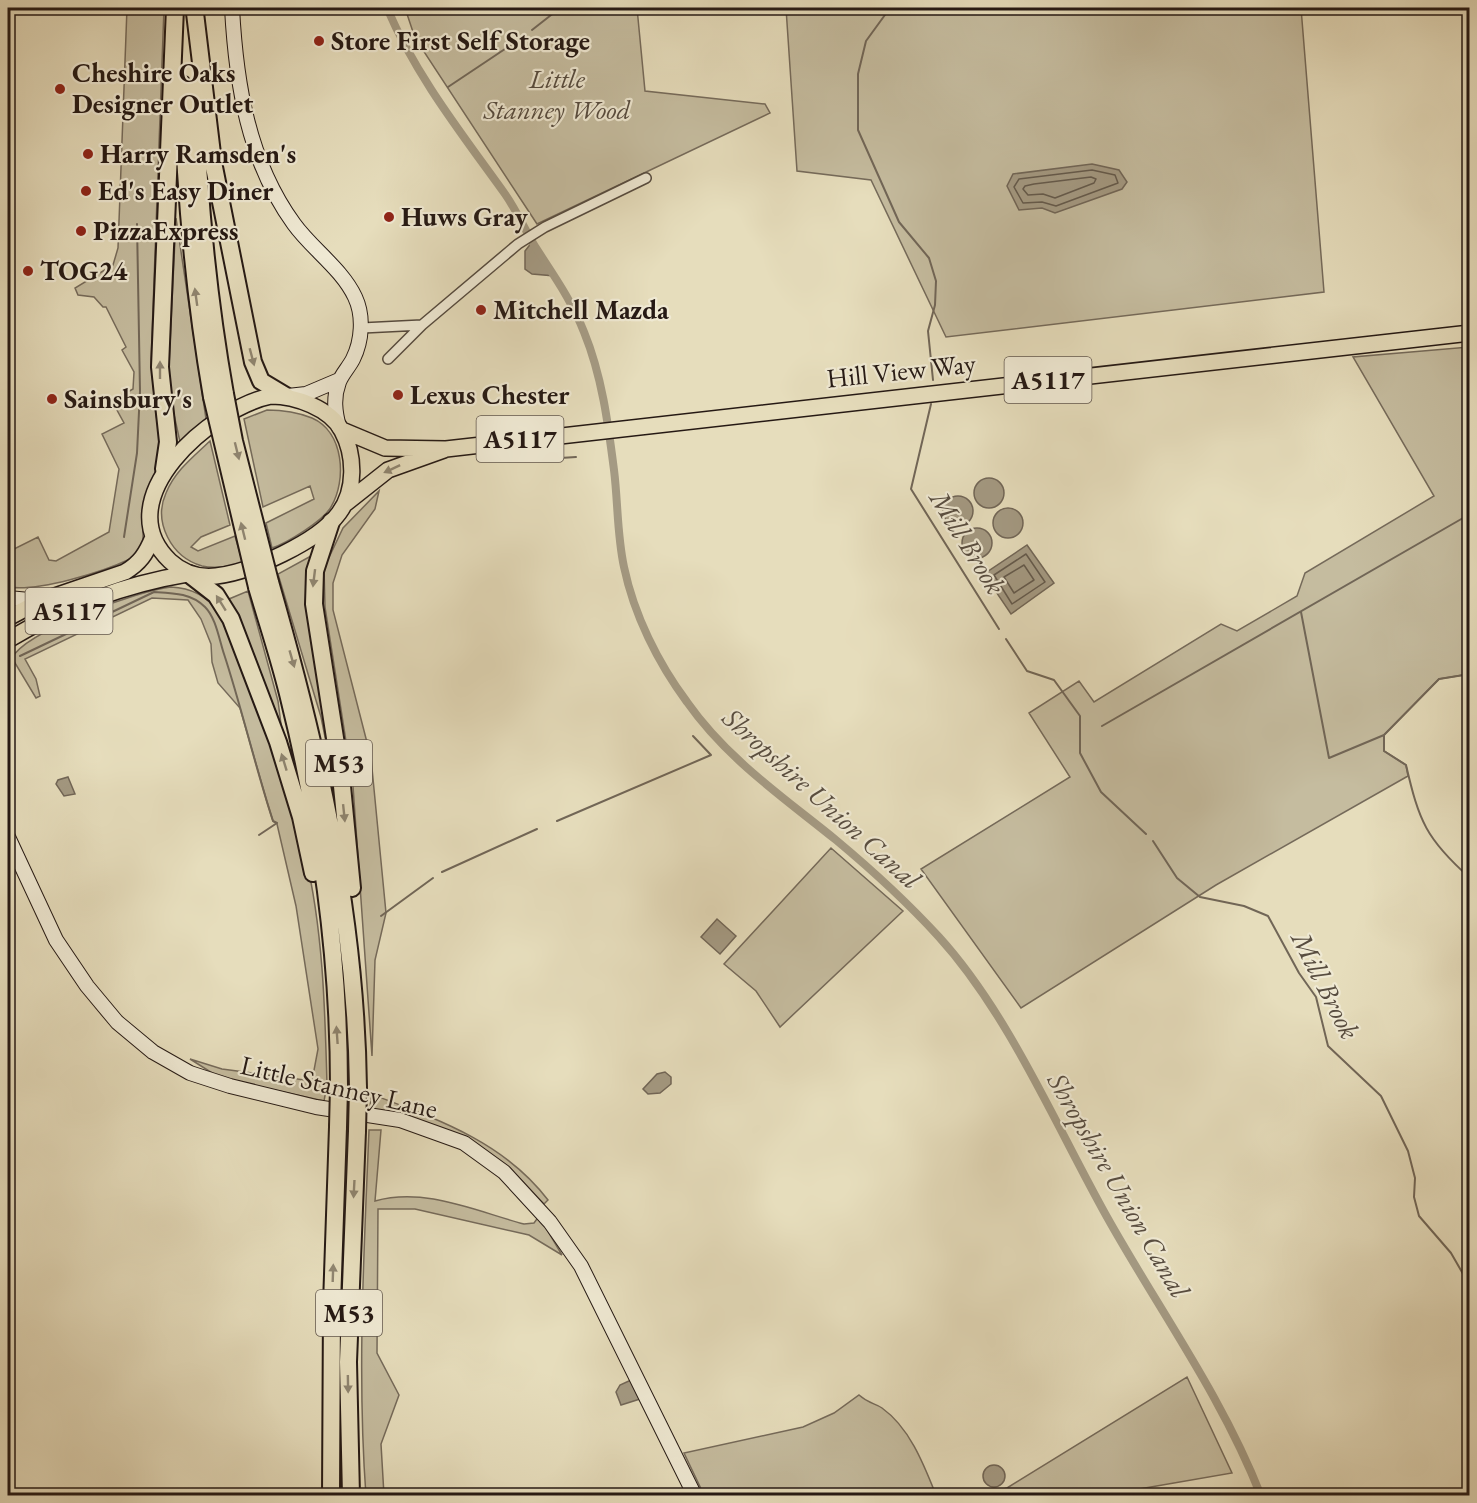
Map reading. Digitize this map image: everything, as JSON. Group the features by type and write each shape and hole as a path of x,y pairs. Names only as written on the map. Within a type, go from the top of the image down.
{"highway":[{"path":"164,470 168,442 160,367 176,8"},
{"path":"191,9 213,162 253,362 261,381 287,396"},
{"name":"M53","path":"191,9 198,182 216,343 218,395 234,441 314,811 328,904 339,1087 332,1304 333,1496"},
{"name":"M53","path":"331,522 315,571 314,604 342,788 353,892 358,1088 348,1362 351,1496"},
{"name":"M53","path":"188,574 216,596 231,619 278,742 301,817 334,983"},
{"name":"M53","path":"264,585 303,698 329,809 342,892 355,1008"}],"main road":[{"name":"Hill View Way","path":"340,429 385,448 446,449 1470,333"},
{"path":"287,396 313,406 340,429 350,457 352,476 344,504 331,522 274,558 246,570 208,577 188,574 163,554 153,537 152,507 164,470 186,446 223,418 254,400 287,396"},
{"name":"Hill View Way","path":"344,504 388,470 429,458 446,449"},
{"name":"A5117","path":"8,618 40,602 125,572 137,565 145,556 153,537"},
{"name":"A5117","path":"8,640 107,595 153,580 188,574"}],"street":[{"path":"232,8 236,62 248,132 288,214 356,298 362,328 353,360 339,380 335,405 340,429"},
{"path":"388,359 422,325 518,244 545,227 646,178"},
{"path":"362,328 422,325"},
{"path":"287,396 306,394 339,380"},
{"path":"8,598 40,602"},
{"name":"Little Stanney Lane","path":"8,837 56,939 87,986 117,1022 153,1052 190,1072 230,1086 316,1107 400,1120 464,1143 504,1172 550,1222 581,1266 695,1496"}],"green space":[{"path":"127,8 164,8 151,363 161,440 161,458 146,495 143,512 143,545 134,556 104,570 70,580 36,587 8,587 8,552 38,537 49,560 56,561 109,532 119,469 102,434 124,423 112,401 133,389 134,372 122,350 126,347 106,307 103,307 94,297 78,295 75,288 113,265 118,248"},
{"name":"Little Stanney Wood","path":"405,8 637,8 645,91 765,104 770,113 537,224 415,38"},
{"path":"786,8 1301,8 1324,292 946,337 871,180 797,171"},
{"path":"176,218 206,419 180,442 168,387"},
{"path":"1469,347 1469,674 1439,679 1384,735 1384,751 1406,765 1408,776 1216,885 1021,1008 921,869 1070,777 1029,713 1079,681 1094,702 1221,624 1237,631 1297,596 1305,573 1434,496 1353,357"},
{"path":"267,410 301,414 323,425 331,434 340,458 339,484 336,496 327,513 304,531 272,548 266,523 314,499 310,486 263,507 244,419"},
{"path":"210,441 230,525 201,537 191,547 198,551 235,536 243,564 212,567 191,561 174,547 164,526 163,504 170,485 185,465"},
{"path":"379,491 375,509 342,555 333,583 333,610 371,758 386,913 375,960 372,1056 353,786 325,607 324,568 343,528"},
{"path":"311,556 335,770 332,772 321,717 278,574"},
{"path":"171,587 189,590 204,597 224,621 232,636 293,811 305,854 316,911 324,998 327,1085 324,1101 220,1078 190,1059 222,1069 312,1081 318,1049 296,906 277,824 273,821 240,708 218,683 212,662 211,644 201,619 188,600 152,598 25,659 36,679 40,696 36,698 12,658 22,647 60,624 135,596"},
{"path":"248,591 278,701 281,724 229,599"},
{"path":"831,848 903,911 780,1027 756,991 724,964"},
{"path":"371,1094 444,1123 490,1148 511,1162 548,1200 544,1204 511,1169 483,1149 370,1109"},
{"path":"369,1130 381,1130 375,1201 394,1197 431,1199 469,1207 524,1224 534,1223 539,1216 562,1255 529,1235 415,1209 378,1209 377,1353 399,1395 381,1444 384,1495 366,1496 362,1359 363,1267"},
{"path":"1187,1377 1232,1473 1122,1492 1117,1495 981,1495 1007,1488"},
{"path":"859,1395 882,1408 901,1426 915,1448 936,1495 704,1495 684,1453 803,1427 834,1413"}],"water":[{"path":"1092,164 1119,170 1127,182 1122,189 1055,213 1042,208 1019,210 1007,186 1013,174"},
{"path":"532,242 556,276 532,274 525,269 525,251"},
{"path":"989,478 1000,482 1004,493 1000,504 989,508 978,504 974,493 978,482"},
{"path":"958,496 969,500 973,511 969,522 958,526 947,522 943,511 947,500"},
{"path":"1008,508 1019,512 1023,523 1019,534 1008,538 997,534 993,523 997,512"},
{"path":"977,528 988,532 992,543 988,554 977,558 966,554 962,543 966,532"},
{"path":"1027,545 1054,583 1011,614 984,574"},
{"path":"68,777 75,794 64,796 56,784 58,780"},
{"path":"717,919 736,936 720,954 701,937"},
{"path":"665,1072 671,1077 671,1084 660,1093 648,1094 643,1089 657,1074"},
{"path":"631,1380 640,1399 621,1405 616,1392 620,1385"},
{"path":"994,1465 1004,1472 1005,1476 998,1486 994,1487 984,1480 983,1476 990,1466"}],"waterway":[{"name":"Shropshire Union Canal","path":"387,8 426,81 509,200 579,321 590,349 604,400 614,470 620,543 628,585 648,638 666,671 687,702 720,742 757,776 863,863 914,911 964,967 988,1000 1030,1072 1107,1217 1209,1388 1228,1423 1261,1496"},
{"path":"532,30 560,8"},
{"name":"Mill Brook","path":"890,8 866,41 858,74 858,130 899,222 929,258 936,281 935,305 928,331 933,380"},
{"path":"448,87 523,37"},
{"path":"124,537 137,453 140,391 137,224"},
{"name":"Mill Brook","path":"931,404 911,489 999,629"},
{"path":"545,459 576,457"},
{"path":"1102,726 1470,514"},
{"path":"20,656 154,592 181,595 200,602 209,612 217,629 266,800 273,821 277,823 259,835"},
{"path":"1301,612 1329,758 1384,735 1439,679 1470,674"},
{"name":"Mill Brook","path":"1006,639 1027,671 1054,680 1080,716 1080,753 1101,792 1146,834"},
{"path":"1384,735 1384,751 1406,765 1415,801 1426,828 1443,852 1470,878"},
{"path":"557,821 711,755 693,736"},
{"path":"442,872 537,829"},
{"name":"Mill Brook","path":"1153,841 1177,878 1200,897 1244,906 1268,916 1299,973 1316,997 1328,1046 1381,1096 1408,1151 1415,1178 1414,1197 1419,1216 1451,1253 1470,1286"},
{"path":"381,916 433,878"}],"place":[{"name":"Store First Self Storage","path":"319,41"},
{"name":"Cheshire Oaks Designer Outlet","path":"60,89"},
{"name":"Harry Ramsden's","path":"88,154"},
{"name":"Ed's Easy Diner","path":"86,191"},
{"name":"Huws Gray","path":"389,217"},
{"name":"PizzaExpress","path":"81,231"},
{"name":"TOG24","path":"28,271"},
{"name":"Mitchell Mazda","path":"481,310"},
{"name":"Lexus Chester","path":"398,395"},
{"name":"Sainsbury's","path":"52,399"}]}
